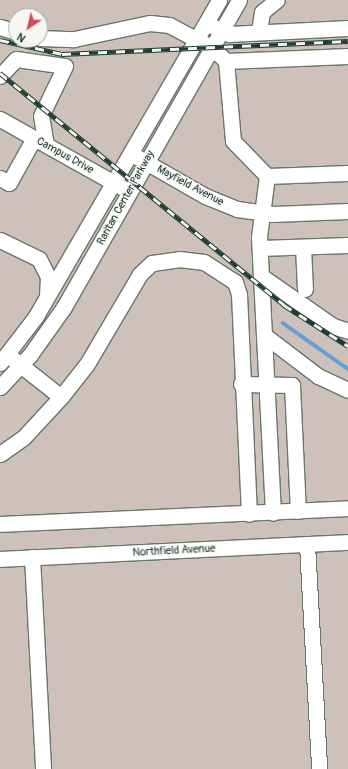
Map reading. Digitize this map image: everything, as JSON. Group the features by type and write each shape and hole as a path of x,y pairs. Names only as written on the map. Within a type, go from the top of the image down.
{"street":[{"name":"Raritan Center Parkway","path":"2,356 46,299 219,0"},
{"name":"Raritan Center Parkway","path":"0,387 21,365 64,307 239,0"},
{"path":"259,31 262,12 278,0"},
{"path":"48,38 74,39 155,23 169,25 211,47 226,61 233,141 267,176 348,173"},
{"path":"206,23 229,34 259,31 348,28"},
{"path":"226,61 348,56"},
{"path":"0,76 16,59 65,66 42,116 40,142 9,183 0,178"},
{"name":"Campus Drive","path":"0,119 129,192"},
{"name":"Mayfield Avenue","path":"131,153 218,202 262,213 348,211"},
{"path":"267,176 262,213 260,248 273,513"},
{"path":"0,240 39,259 49,282 46,299"},
{"path":"260,248 348,245"},
{"path":"303,247 305,289"},
{"path":"0,454 23,438 61,397 87,364 140,274 152,263 179,259 204,262 235,282 239,294 241,384 249,514"},
{"path":"261,276 333,326 348,331"},
{"path":"264,335 318,376 348,390"},
{"path":"2,356 21,365 61,397"},
{"path":"241,384 292,385 298,511"},
{"path":"0,524 273,513 348,508"},
{"name":"Northfield Avenue","path":"0,559 348,542"},
{"path":"307,544 319,769"},
{"path":"32,558 43,769"}],"shaded area":[{"path":"0,0 348,0 348,769 0,769"}],"waterway":[{"path":"283,323 348,369"}],"railway":[{"path":"0,40 62,54 348,41"},
{"path":"0,73 284,305 348,346"}]}
